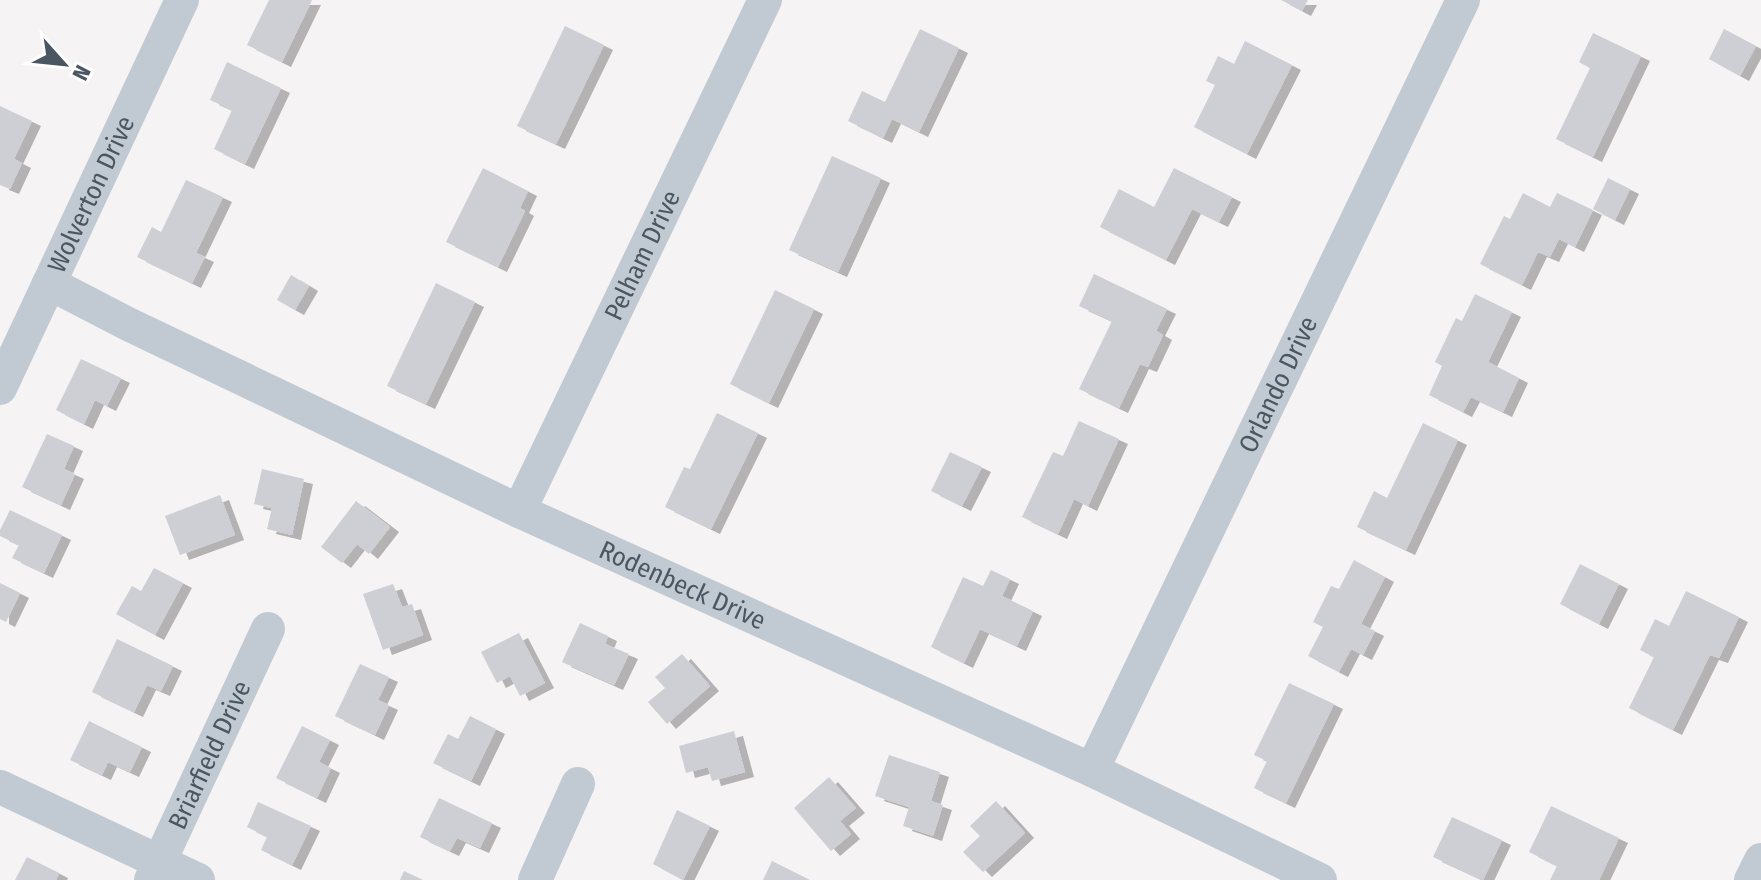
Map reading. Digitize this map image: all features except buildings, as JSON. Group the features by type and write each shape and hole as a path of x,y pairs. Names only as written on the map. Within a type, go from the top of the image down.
{"street":[{"name":"Wolverton Drive","path":"0,388 182,0"},
{"name":"Pelham Drive","path":"519,511 765,0"},
{"name":"Orlando Drive","path":"1092,770 1463,0"},
{"name":"Rodenbeck Drive","path":"49,283 128,324 519,511 1092,770 1320,880"},
{"name":"Briarfield Drive","path":"156,871 268,629"},
{"path":"535,880 578,784"},
{"path":"0,787 156,871 198,880"},
{"path":"1751,880 1761,860"}]}
